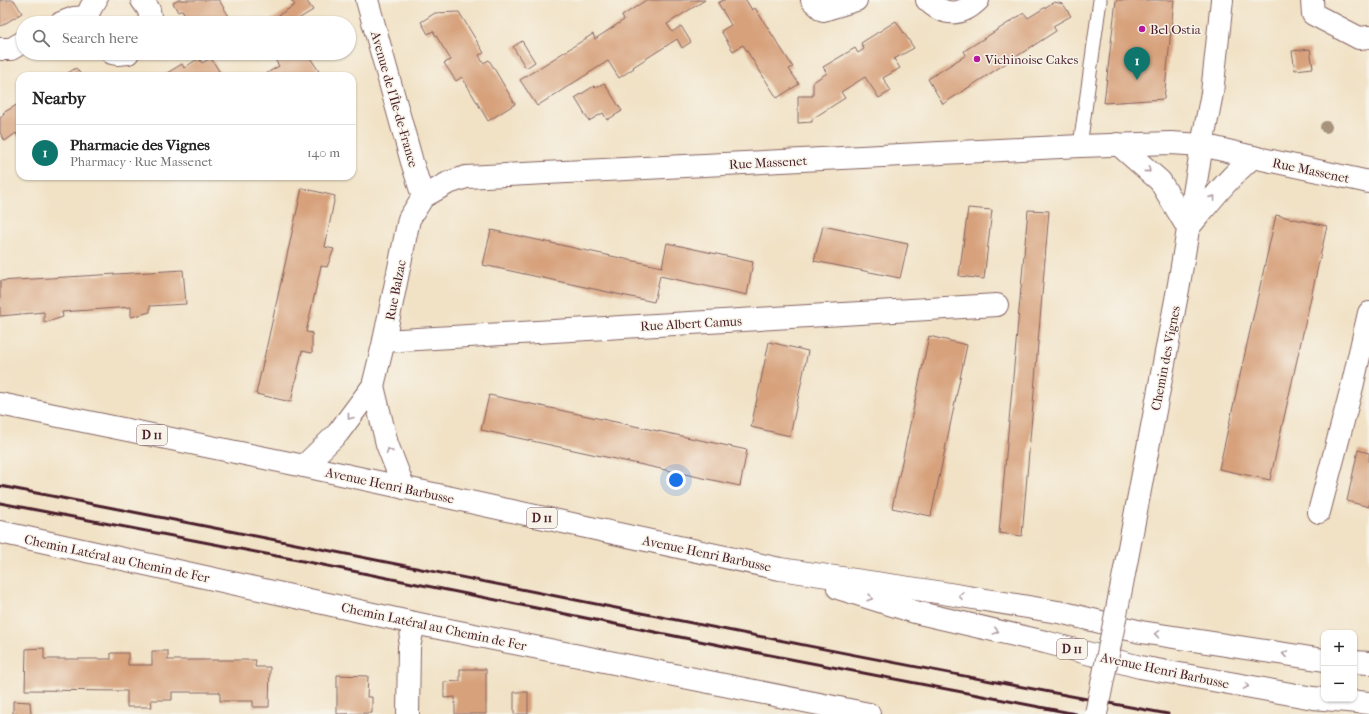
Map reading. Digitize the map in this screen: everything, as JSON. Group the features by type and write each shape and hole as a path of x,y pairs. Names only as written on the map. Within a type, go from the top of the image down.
{"main road":[{"path":"142,0 149,10 150,16"},
{"name":"Avenue de l'Île-de-France","path":"367,0 423,197"},
{"path":"812,0 823,10 856,0"},
{"path":"927,0 933,6 942,11 952,13 962,11 978,0"},
{"name":"Chemin des Vignes","path":"1096,714 1212,93 1222,0"},
{"path":"1312,0 1313,14 1359,38 1369,37"},
{"path":"80,16 90,13"},
{"path":"0,49 10,49 16,46"},
{"name":"Rue Massenet","path":"423,197 448,183 466,177 1008,151 1118,144 1171,143 1202,145 1369,182"},
{"path":"1118,144 1160,181 1188,228 1239,169 1253,157"},
{"name":"Rue Balzac","path":"304,466 338,433 373,386 384,341 409,219 423,197"},
{"name":"Rue Albert Camus","path":"384,341 997,305"},
{"path":"1319,512 1352,387 1369,313"},
{"name":"Rue Balzac","path":"373,386 386,444 404,488"},
{"name":"Avenue Henri Barbusse","path":"0,404 304,466 780,569 937,592 1064,614 1141,632 1321,660"},
{"name":"Chemin Latéral au Chemin de Fer","path":"0,532 414,623 869,714"},
{"name":"Avenue Henri Barbusse","path":"780,569 915,612 1045,642 1140,667 1313,698 1369,703"},
{"path":"408,714 409,647 414,623"},
{"path":"1357,662 1369,663"}],"lane":[{"path":"1080,146 1100,0"}],"building":[{"path":"0,0 14,0 22,13 1,26"},
{"path":"179,0 219,0 229,16 186,16 182,10 178,12 173,3"},
{"path":"291,0 306,0 313,10 303,16 277,16 295,5"},
{"path":"646,0 705,0 667,24 672,32 681,26 691,42 682,48 677,39 633,67 634,68 619,78 608,61 537,106 520,80 593,34 595,39 624,20 622,16"},
{"path":"723,0 746,0 752,10 755,8 793,67 789,69 799,84 777,98 743,45 733,51 721,31 731,25 718,3"},
{"path":"1116,0 1174,0 1164,99 1104,103"},
{"path":"1054,2 1063,4 1071,16 1053,26 1056,31 943,104 928,79 966,55 964,51 1024,13 1028,18"},
{"path":"459,12 484,53 479,55 483,63 489,60 515,104 488,121 462,77 456,81 444,63 451,60 433,31 428,34 421,22 435,13"},
{"path":"896,21 914,48 894,59 900,68 883,78 891,91 879,98 865,77 841,92 845,98 812,119 812,122 798,123 798,96 813,96 813,82 827,73 823,67 855,48 858,53 864,49 861,43"},
{"path":"522,41 535,62 526,68 513,47"},
{"path":"1310,49 1313,68 1295,70 1292,51"},
{"path":"196,60 200,60 202,63 207,60 212,60 220,72 169,72 182,64 184,68"},
{"path":"275,60 312,60 319,72 269,72 279,66"},
{"path":"76,68 79,72 70,72"},
{"path":"604,83 622,111 607,120 603,113 589,121 575,98 594,86 595,88"},
{"path":"16,105 16,133 5,141 0,133 0,118 4,115 3,113"},
{"path":"302,188 335,196 325,247 334,249 327,267 321,266 306,332 312,333 312,353 302,351 291,402 256,394"},
{"path":"968,208 992,210 984,279 959,276"},
{"path":"1028,210 1049,211 1022,536 999,533"},
{"path":"1276,215 1327,226 1270,480 1219,469"},
{"path":"823,226 908,244 900,278 814,261"},
{"path":"491,230 662,267 667,243 753,262 747,295 660,276 654,302 483,265"},
{"path":"183,270 186,304 150,306 150,312 131,317 131,307 62,312 63,317 44,323 44,312 0,316 0,281"},
{"path":"929,336 967,345 931,516 892,508"},
{"path":"769,342 808,351 790,436 751,427"},
{"path":"489,395 747,450 740,486 481,430"},
{"path":"1358,450 1369,453 1369,507 1347,501"},
{"path":"44,648 44,659 111,659 111,653 128,653 128,665 152,665 152,651 168,651 168,660 256,660 255,667 270,667 269,707 253,707 253,701 220,701 220,692 172,692 172,700 151,700 152,707 127,707 127,691 25,690 26,649"},
{"path":"460,669 486,669 486,714 455,714 455,697 444,698 444,682 460,681"},
{"path":"337,675 368,676 367,697 372,697 372,713 337,714"},
{"path":"514,692 528,692 528,714 514,714"},
{"path":"13,701 30,702 31,714 13,714"}],"railway":[{"path":"0,486 876,659 1168,714"},
{"path":"0,503 308,562 749,651 1076,714"}],"place":[{"name":"Bel Ostia","path":"1142,29"},
{"name":"Vichinoise Cakes","path":"977,59"},
{"name":"Pharmacie des Vignes","path":"1137,80"}]}
